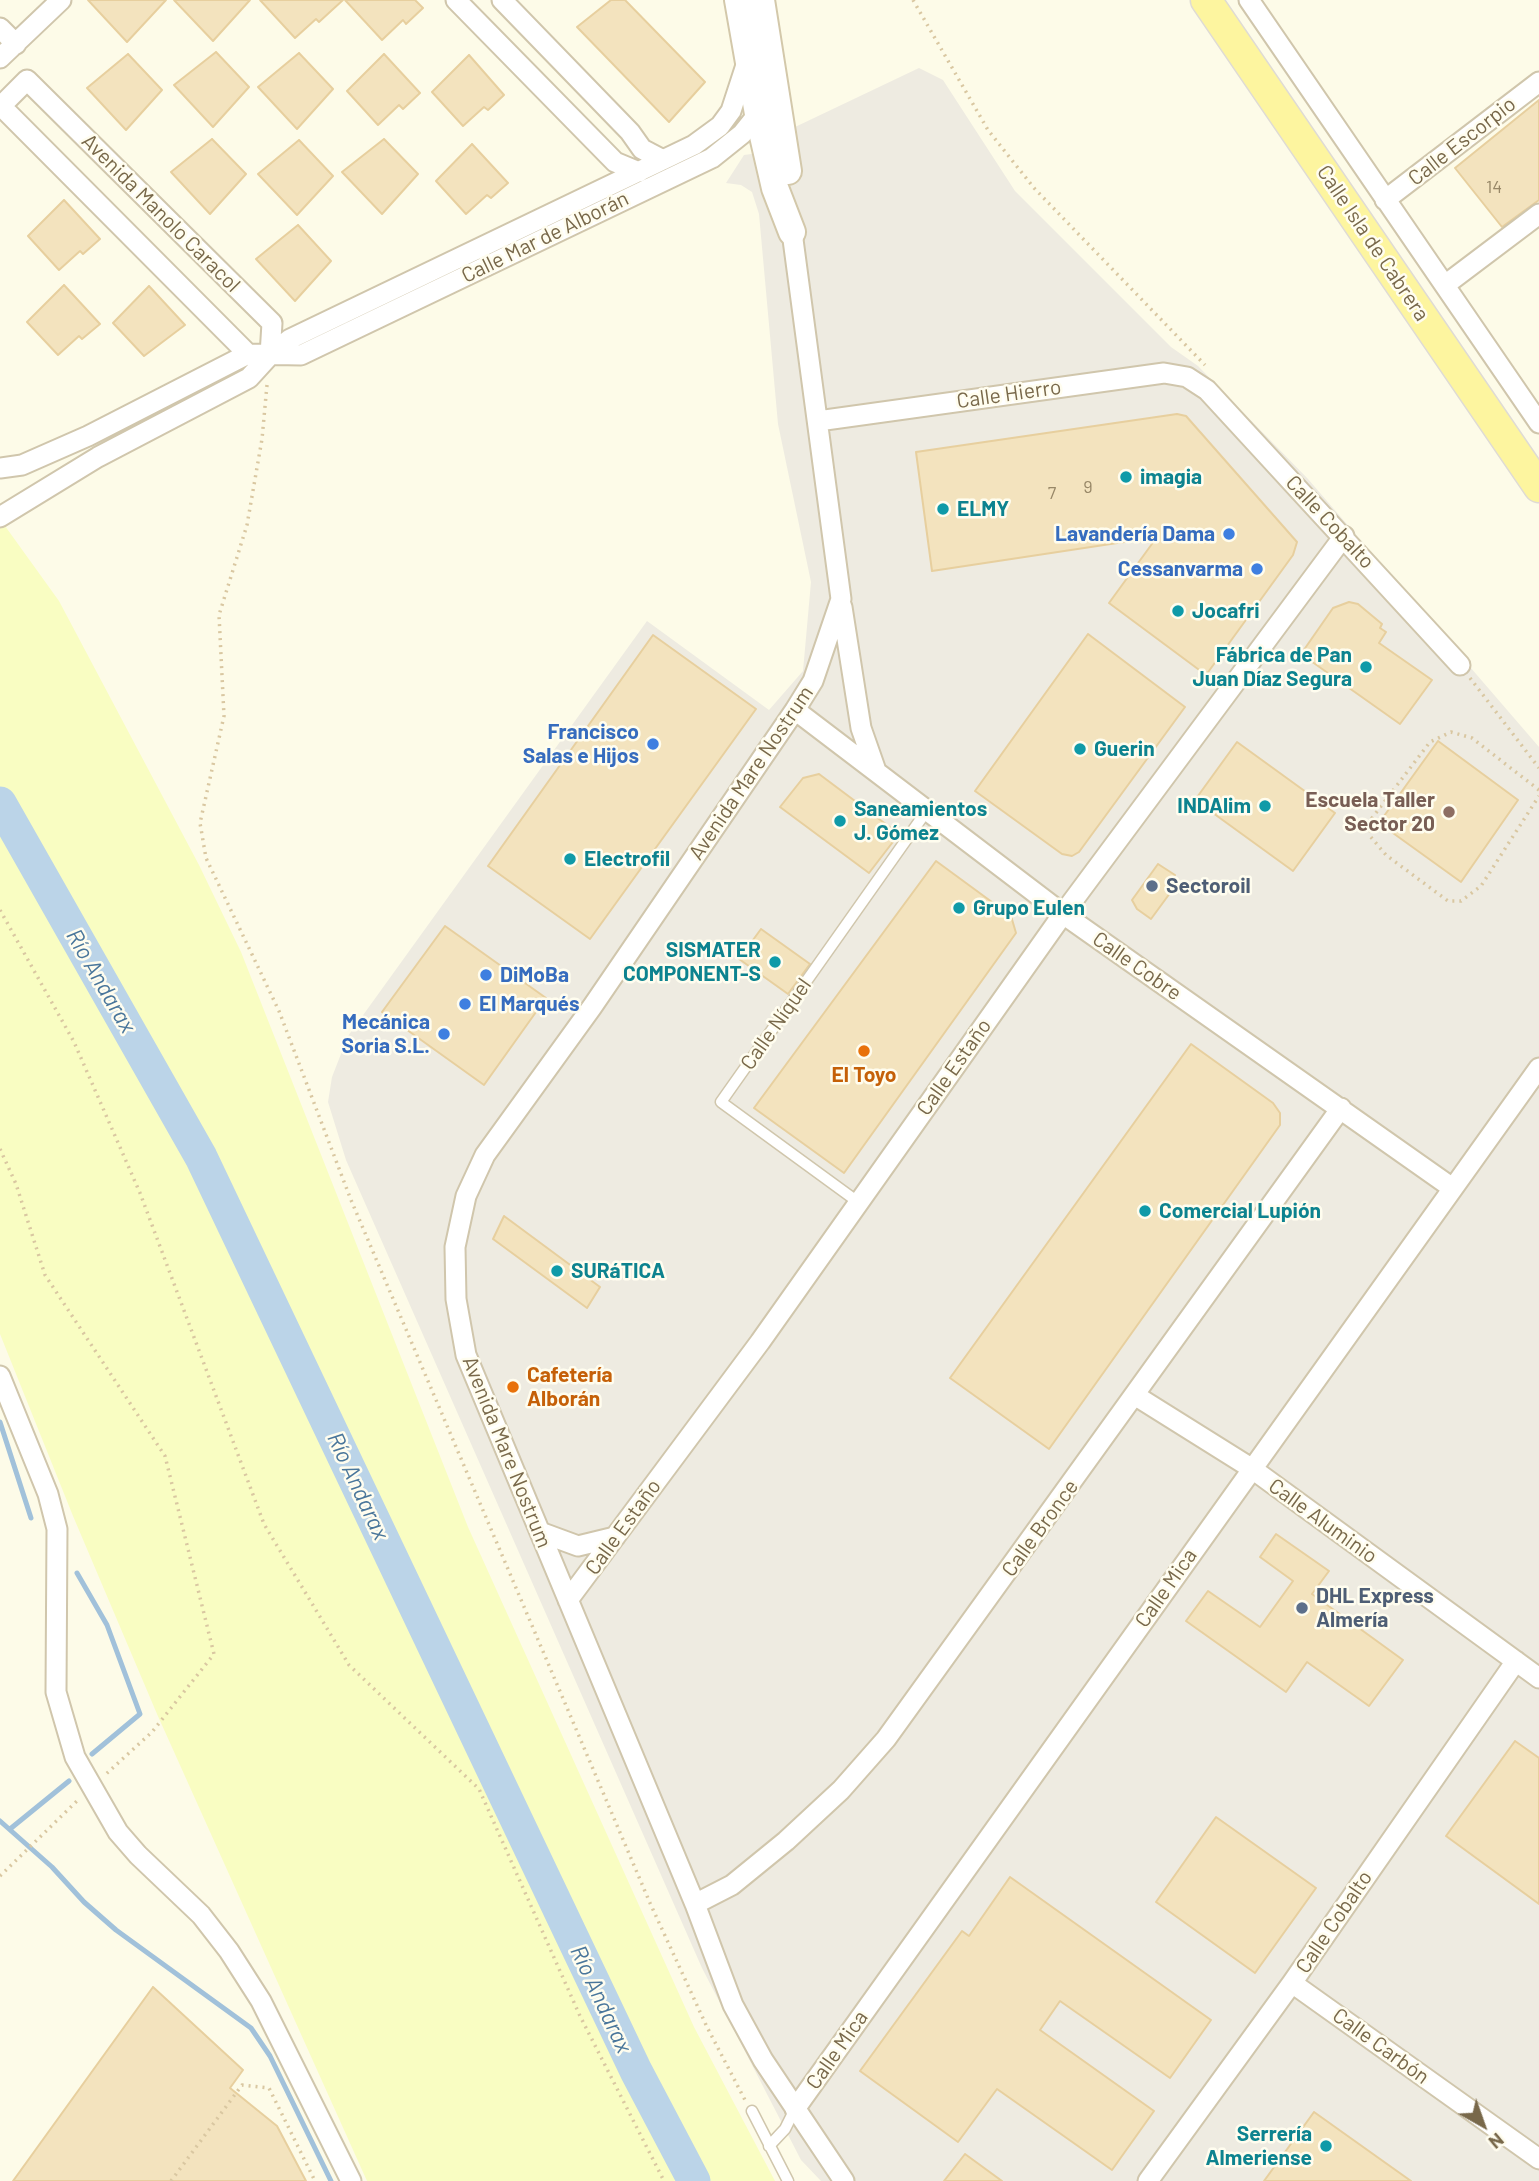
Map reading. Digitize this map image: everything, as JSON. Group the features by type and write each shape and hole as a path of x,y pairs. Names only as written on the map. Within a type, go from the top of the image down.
{"main road":[{"name":"Calle Isla de Cabrera","path":"1206,0 1539,487"}],"street":[{"path":"0,58 61,0"},
{"path":"456,0 615,162 643,180"},
{"path":"502,0 630,132 642,149 663,160"},
{"name":"Avenida Mare Nostrum","path":"738,0 759,60 788,170 792,232 841,599 861,728 877,773"},
{"name":"Avenida Mare Nostrum","path":"761,0 758,114 775,188 792,232"},
{"name":"Calle Isla de Cabrera","path":"1249,0 1539,423"},
{"path":"0,28 16,44"},
{"name":"Calle Mar de Alborán","path":"0,468 22,465 88,436 248,354 301,355 643,180 663,160 694,145 720,126 759,60"},
{"name":"Avenida Manolo Caracol","path":"248,354 2,100 27,80 272,323 270,355"},
{"name":"Calle Escorpio","path":"1385,200 1539,82"},
{"name":"Calle Mar de Alborán","path":"270,355 290,339 612,185 643,180 712,158 742,134 758,114"},
{"path":"642,149 643,180"},
{"path":"612,185 615,162"},
{"path":"1444,285 1539,214"},
{"path":"0,517 97,457 249,378 270,355"},
{"name":"Calle Hierro","path":"818,421 1164,373 1206,379"},
{"name":"Calle Cobalto","path":"1206,379 1461,664"},
{"name":"Calle Estaño","path":"568,1600 760,1342 1063,914 1344,536"},
{"name":"Avenida Mare Nostrum","path":"841,599 813,681 795,710 592,1007 485,1154 466,1196 455,1247 456,1299 466,1355 695,1904 733,2005 795,2109 844,2181"},
{"name":"Calle Cobre","path":"795,710 928,808 1063,914 1451,1187"},
{"name":"Calle Mica","path":"795,2109 1451,1187 1539,1068"},
{"name":"Calle Bronce","path":"695,1904 732,1885 786,1842 841,1790 886,1739 1136,1396 1340,1108"},
{"path":"0,1376 48,1494 57,1529 56,1692 83,1772 118,1832 138,1855 201,1915 229,1951 261,2001 351,2181"},
{"name":"Calle Aluminio","path":"1136,1396 1251,1468 1539,1678"},
{"path":"540,1532 578,1546 615,1536"},
{"name":"Calle Cobalto","path":"1148,2181 1292,1983 1516,1661"},
{"name":"Calle Carbón","path":"1292,1983 1539,2159"}],"lane":[{"name":"Calle Níquel","path":"858,1202 722,1102 928,808"},
{"path":"769,2146 785,2129 795,2109"},
{"path":"752,2111 788,2181"}],"path":[{"path":"913,0 988,130 1026,178 1206,379"},
{"path":"270,355 262,439 247,525 219,615 224,716 200,823 206,858 279,1012 351,1200 650,1903 707,2027 752,2111"},
{"path":"1461,664 1539,768"},
{"path":"1451,732 1472,738 1539,793 1481,886 1461,901 1448,901 1386,855 1370,836 1373,818 1430,742 1451,732"},
{"path":"0,910 74,1042 140,1193 264,1524 349,1665 478,1789 580,2016 664,2181"},
{"path":"0,1149 16,1184 46,1275 165,1456 215,1654 152,1732 83,1772 34,1841 0,1876"},
{"path":"171,2181 242,2085 268,2088 315,2181"}],"shaded area":[{"path":"919,68 943,80 1015,191 1171,347 1198,366 1308,479 1539,747 1539,2181 821,2181 801,2160 702,1968 346,1160 328,1102 332,1077 348,1036 647,621 769,710 803,671 811,582 778,424 759,214 752,192 741,185 726,183 744,155 797,148 793,128"}],"sand":[{"path":"0,519 59,601 199,865 241,952 468,1527 694,2027 775,2181 367,2181 157,1714 0,1334"}],"building":[{"path":"88,0 166,0 127,42"},
{"path":"174,0 250,0 213,41"},
{"path":"260,0 343,0 319,22 316,19 295,38"},
{"path":"345,0 415,0 423,8 406,24 403,20 382,40"},
{"path":"611,0 625,0 705,82 669,122 577,27"},
{"path":"216,52 249,87 213,127 174,85"},
{"path":"299,53 333,89 297,129 258,87"},
{"path":"128,54 162,90 126,130 87,88"},
{"path":"384,54 420,93 403,109 399,105 378,125 347,91"},
{"path":"469,55 504,95 488,110 484,107 463,126 432,92"},
{"path":"1539,100 1539,200 1502,227 1455,168"},
{"path":"212,139 246,174 210,214 171,172"},
{"path":"384,139 418,174 382,214 342,172"},
{"path":"299,140 333,176 297,215 258,174"},
{"path":"472,144 508,183 491,198 487,195 466,214 436,181"},
{"path":"64,200 100,239 83,254 80,251 59,270 28,236"},
{"path":"298,225 331,261 295,301 256,259"},
{"path":"64,285 100,324 82,339 79,336 58,355 27,322"},
{"path":"149,286 185,325 144,356 113,323"},
{"path":"1177,414 1186,416 1297,542 1293,555 1206,675 1109,603 1157,537 932,571 916,452"},
{"name":"Fábrica de Pan Juan Díaz Segura","path":"1349,602 1358,604 1382,624 1380,628 1386,632 1379,643 1432,680 1400,724 1301,654 1333,608"},
{"name":"Guerin","path":"1088,634 1185,707 1079,852 1072,856 1062,854 975,791"},
{"name":"Francisco Salas e Hijos","path":"653,635 756,709 590,939 488,866"},
{"name":"Escuela Taller Sector 20","path":"1438,741 1518,800 1461,882 1379,823"},
{"name":"INDAlim","path":"1237,742 1335,813 1293,871 1195,800"},
{"name":"Saneamientos J. Gómez","path":"819,774 899,834 869,873 780,807 803,778"},
{"path":"936,861 1011,916 1016,933 844,1173 754,1108"},
{"path":"1158,864 1175,875 1168,885 1173,889 1151,919 1137,909 1132,900"},
{"path":"445,926 546,998 484,1085 382,1012"},
{"name":"SISMATER COMPONENT-S","path":"761,929 810,964 788,994 739,959"},
{"name":"Comercial Lupión","path":"1191,1044 1273,1103 1280,1113 1280,1125 1049,1449 950,1378"},
{"name":"SURáTICA","path":"504,1216 600,1287 587,1308 493,1239"},
{"name":"DHL Express Almería","path":"1276,1534 1329,1571 1312,1594 1403,1660 1369,1706 1307,1662 1286,1692 1186,1621 1208,1591 1260,1627 1293,1581 1260,1557"},
{"path":"1515,1741 1539,1758 1539,1904 1446,1836"},
{"path":"1216,1817 1316,1888 1255,1973 1156,1902"},
{"path":"1010,1877 1211,2020 1170,2078 1060,2001 1040,2030 1154,2111 1112,2170 997,2089 958,2142 860,2071 962,1931 969,1936"},
{"path":"153,1987 243,2070 230,2088 277,2126 306,2181 13,2181"},
{"name":"Serrería Almeriense","path":"1314,2112 1411,2181 1264,2181"},
{"path":"965,2154 1002,2181 944,2181"}],"waterway":[{"name":"Río Andarax","path":"0,803 201,1157 636,2071 694,2181"},
{"path":"0,1422 31,1518"},
{"path":"77,1573 107,1625 140,1714 92,1754"},
{"path":"10,1829 69,1781"},
{"path":"0,1821 116,1930 251,2028 270,2056 331,2181"}],"place":[{"name":"imagia","path":"1126,477"},
{"name":"ELMY","path":"943,509"},
{"name":"Lavandería Dama","path":"1229,534"},
{"name":"Cessanvarma","path":"1257,569"},
{"name":"Jocafri","path":"1178,611"},
{"name":"Fábrica de Pan Juan Díaz Segura","path":"1366,667"},
{"name":"Francisco Salas e Hijos","path":"653,744"},
{"name":"Guerin","path":"1080,749"},
{"name":"INDAlim","path":"1265,806"},
{"name":"Escuela Taller Sector 20","path":"1449,812"},
{"name":"Saneamientos J. Gómez","path":"840,821"},
{"name":"Electrofil","path":"570,859"},
{"name":"Sectoroil","path":"1152,886"},
{"name":"Grupo Eulen","path":"959,908"},
{"name":"SISMATER COMPONENT-S","path":"775,962"},
{"name":"DiMoBa","path":"486,975"},
{"name":"El Marqués","path":"465,1004"},
{"name":"Mecánica Soria S.L.","path":"444,1034"},
{"name":"El Toyo","path":"864,1051"},
{"name":"Comercial Lupión","path":"1145,1211"},
{"name":"SURáTICA","path":"557,1271"},
{"name":"Cafetería Alborán","path":"513,1387"},
{"name":"DHL Express Almería","path":"1302,1608"},
{"name":"Serrería Almeriense","path":"1326,2146"}]}
